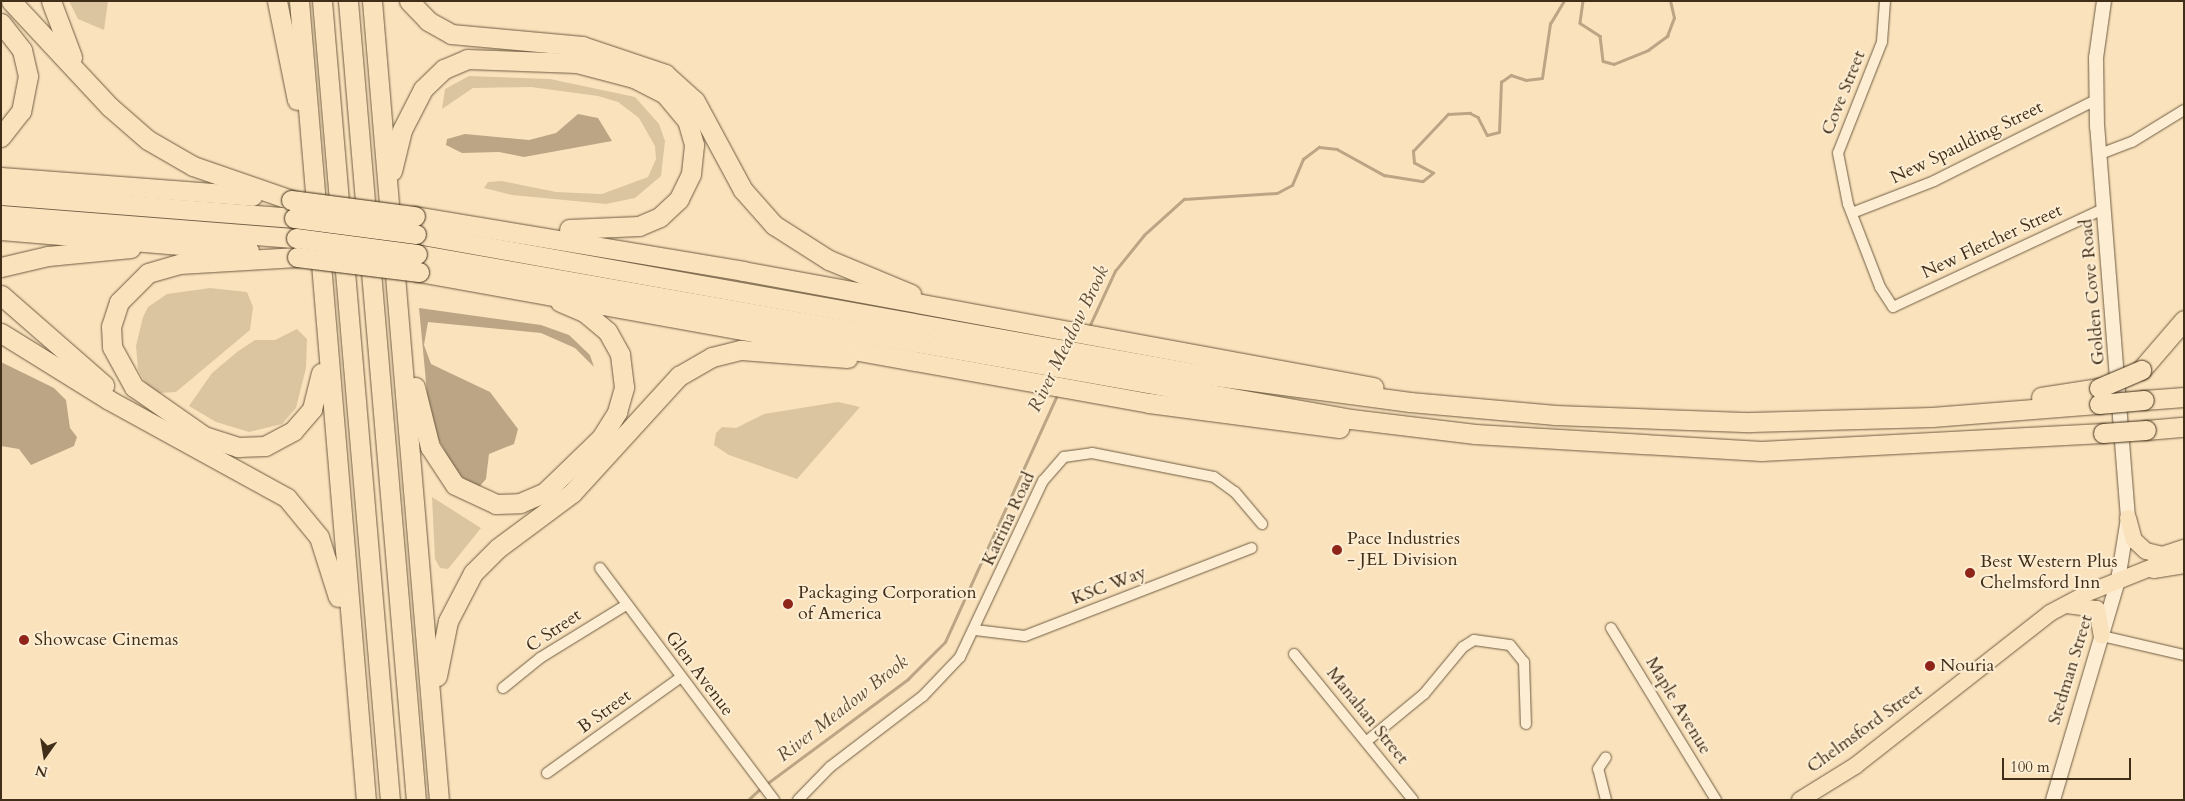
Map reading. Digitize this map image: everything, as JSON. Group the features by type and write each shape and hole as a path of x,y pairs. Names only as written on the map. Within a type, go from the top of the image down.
{"highway":[{"path":"11,1 134,130 169,154 221,178 291,200 415,225 1066,340 1100,336 1370,385 1410,402"},
{"path":"51,1 68,49 92,88"},
{"path":"277,1 315,192"},
{"path":"299,1 366,800"},
{"path":"322,1 390,800"},
{"path":"348,1 416,800"},
{"path":"372,1 439,800"},
{"path":"409,1 428,22 451,34 582,46 665,74 695,101 748,197 781,232 838,264 951,311"},
{"path":"1,22 22,50 28,76 21,111 1,137"},
{"path":"1,195 294,218 415,225 586,231 639,226 667,212 684,191 693,165 693,137 677,106 634,78 561,61 467,59 436,75 411,108 397,148 389,202"},
{"path":"1,177 291,200"},
{"path":"1,215 418,263 1054,366 1351,419 1475,434"},
{"path":"415,225 724,267 951,311 1066,340 1092,354 1223,378 1410,402 1626,418 1871,420 1932,417 2099,396 2144,400 2184,397"},
{"path":"1,230 242,250"},
{"path":"296,248 179,264 148,273 128,289 116,309 110,333 114,355 134,387 204,436 229,446 255,447 288,436 312,409 322,380 326,337"},
{"path":"2,267 95,250 296,248"},
{"path":"395,280 422,424 438,464 470,496 496,504 520,503 558,483 608,429 622,395 622,362 607,331 584,312 418,263"},
{"path":"474,280 1075,389 1273,422 1760,451 2184,427"},
{"path":"1,295 83,368 174,437"},
{"path":"2099,396 2141,370 2184,320"},
{"path":"1,333 174,437 279,492 313,528 334,578 359,716"},
{"path":"434,740 441,648 467,581 493,552 572,493 686,371 721,354 762,350 992,374"},
{"path":"2153,568 2184,563"}],"main road":[{"name":"Golden Cove Road","path":"2104,1 2098,34 2096,100 2128,518 2118,580"},
{"path":"2128,518 2134,540 2146,551 2162,555 2184,548"},
{"name":"Chelmsford Street","path":"1800,800 1856,766 2063,605 2118,580 2153,568 2184,554"},
{"name":"Stedman Street","path":"2053,800 2118,580"},
{"path":"2063,605 2080,603 2097,609 2102,636"}],"street":[{"name":"Cove Street","path":"1885,1 1882,42 1838,153 1852,213 1880,287 1893,307"},
{"name":"New Spaulding Street","path":"1852,213 1934,181 2096,100"},
{"path":"2100,154 2132,142 2184,110"},
{"name":"New Fletcher Street","path":"1893,307 2105,208"},
{"name":"Katrina Road","path":"798,800 830,767 944,676 975,630 1043,481 1068,455 1092,453 1214,477 1235,492 1262,524"},
{"name":"KSC Way","path":"975,630 1025,636 1252,548"},
{"name":"Glen Avenue","path":"600,568 774,800"},
{"name":"C Street","path":"503,688 540,658 626,605"},
{"name":"Maple Avenue","path":"1612,628 1716,800"},
{"path":"2102,636 2184,656"},
{"path":"1367,741 1424,694 1463,647 1480,639 1510,645 1524,662 1526,724"},
{"name":"Manahan Street","path":"1294,654 1367,741 1413,800"},
{"name":"B Street","path":"547,773 681,678"},
{"path":"1606,757 1598,769 1606,800"}],"shaded area":[{"path":"69,1 108,1 104,30 78,19"},
{"path":"469,76 550,79 635,97 659,124 665,141 661,176 635,198 606,204 512,195 484,188 488,182 502,181 556,192 602,194 648,177 656,159 655,146 639,118 618,102 598,96 531,87 473,88 442,109 445,89"},
{"path":"578,114 598,118 612,141 524,157 499,152 462,153 446,145 447,139 465,134 529,140 556,133"},
{"path":"210,288 247,292 253,307 250,330 176,392 160,393 147,386 138,369 136,346 143,317 148,307 167,294"},
{"path":"419,308 541,325 569,335 590,355 594,367 575,348 541,333 428,322 424,345 431,364 490,392 518,429 514,444 489,454 486,479 480,486 475,487 457,473 436,435 428,403"},
{"path":"297,329 307,339 306,368 296,408 282,424 249,432 216,422 189,406 212,373 237,352 255,340 275,340"},
{"path":"1,362 54,388 66,400 70,428 77,437 74,446 31,465 19,449 1,446"},
{"path":"838,402 860,407 797,479 729,455 714,445 716,433 722,427 736,428 764,414"},
{"path":"432,497 481,528 448,569 440,568 435,559"}],"waterway":[{"name":"River Meadow Brook","path":"1089,327 1115,271 1144,235 1184,199 1277,193 1292,185 1303,159 1319,147 1337,149 1384,175 1423,181 1433,173 1414,163 1413,151 1448,114 1470,113 1478,117 1487,135 1499,132 1501,82 1511,75 1526,80 1542,78 1550,24 1564,1"},
{"name":"River Meadow Brook","path":"1583,1 1580,23 1600,36 1603,61 1614,64 1648,50 1667,36 1674,18 1670,1"},
{"name":"River Meadow Brook","path":"765,785 908,679 945,642 1058,393"},
{"name":"River Meadow Brook","path":"748,800 761,788"}],"place":[{"name":"Pace Industries - JEL Division","path":"1337,550"},
{"name":"Best Western Plus Chelmsford Inn","path":"1970,573"},
{"name":"Packaging Corporation of America","path":"788,604"},
{"name":"Showcase Cinemas","path":"24,640"},
{"name":"Nouria","path":"1930,666"}]}
